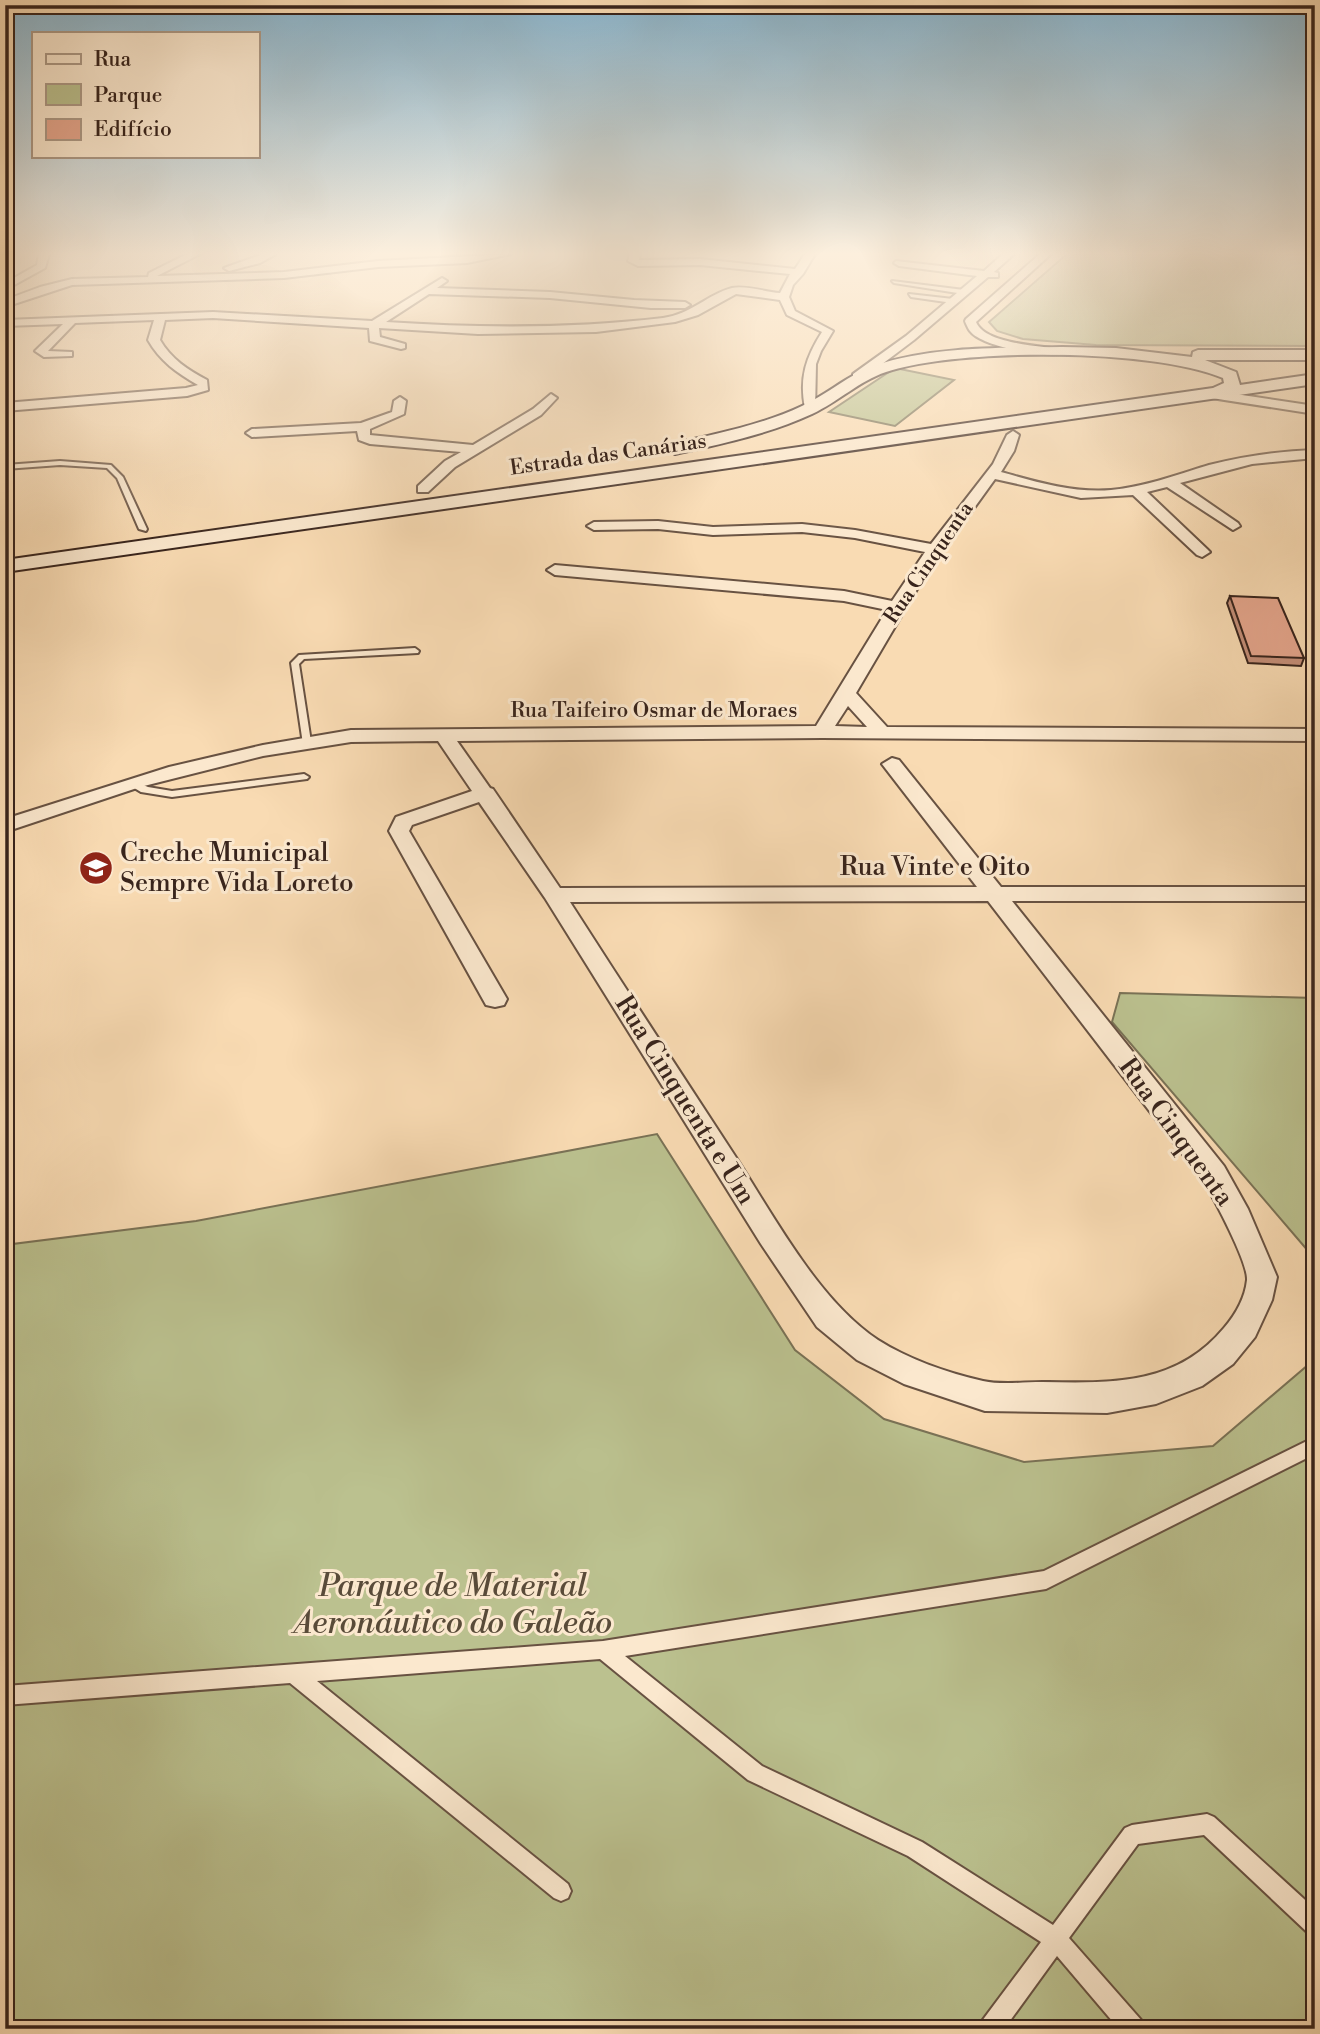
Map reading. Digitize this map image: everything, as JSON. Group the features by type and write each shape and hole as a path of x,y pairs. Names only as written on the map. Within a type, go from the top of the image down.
{"main road":[{"name":"Estrada das Canárias","path":"5,547 121,541 143,529 662,452 763,427 811,408 857,377 887,366 942,356 1067,353 1154,355"},
{"path":"1154,355 1315,355"},
{"path":"1154,355 1200,360 1223,369 1233,380 1232,385 1213,393"},
{"name":"Estrada das Canárias","path":"5,566 121,541 1315,379"},
{"path":"811,408 816,419 830,427 864,436 897,437"}],"street":[{"path":"43,349 41,351 44,354 68,354"},
{"path":"5,407 187,392 205,385 174,365 158,349"},
{"path":"811,408 807,394 809,374 817,349"},
{"path":"857,377 892,349"},
{"path":"1038,349 1067,353"},
{"path":"1213,393 1315,410"},
{"path":"422,489 450,464 537,412 551,398"},
{"path":"252,433 363,427 397,415 400,401"},
{"path":"363,427 365,438 370,440 474,449"},
{"name":"Rua Cinquenta","path":"822,732 847,694 896,607 934,549 991,474 1013,436"},
{"path":"991,474 1076,494 1112,495 1171,483 1213,469 1268,456 1315,454"},
{"path":"1171,483 1233,526"},
{"path":"1135,489 1202,552"},
{"path":"594,526 658,525 706,531 802,528 855,534 934,549"},
{"path":"555,570 844,596 896,607"},
{"path":"847,694 882,732"},
{"name":"Rua Taifeiro Osmar de Moraes","path":"5,826 131,783 206,763 306,741 351,736 822,732 1315,735"},
{"name":"Rua Cinquenta e Um","path":"443,735 486,793 554,895 771,1236 828,1318 868,1350 915,1374 985,1396"},
{"name":"Rua Cinquenta","path":"892,764 1214,1174 1234,1209 1262,1277 1257,1300 1244,1327 1222,1354 1191,1376 1156,1389 1107,1398 985,1396"},
{"path":"486,793 417,814 403,821 399,831 495,999"},
{"name":"Rua Vinte e Oito","path":"554,895 1315,894"}],"lane":[{"path":"5,467 60,463 109,466 120,477 143,529"},
{"path":"306,741 295,663 302,657 415,651"},
{"path":"131,783 145,790 172,794 304,777"},
{"path":"5,1696 603,1650 1046,1580 1315,1445"},
{"path":"603,1650 755,1773 915,1849 1056,1939 1134,2029"},
{"path":"293,1674 561,1891"},
{"path":"990,2029 1132,1835 1207,1824 1315,1924"}],"green space":[{"path":"895,368 954,380 895,426 829,412"},
{"path":"1120,993 1315,998 1315,1322 1309,1252 1112,1022"},
{"name":"Parque de Material Aeronáutico do Galeão","path":"657,1134 795,1350 884,1419 1024,1462 1213,1446 1315,1359 1315,2029 5,2029 5,1245 196,1221"}],"building":[{"path":"1230,596 1278,598 1304,658 1251,656"}],"place":[{"name":"Creche Municipal Sempre Vida Loreto","path":"96,868"}]}
